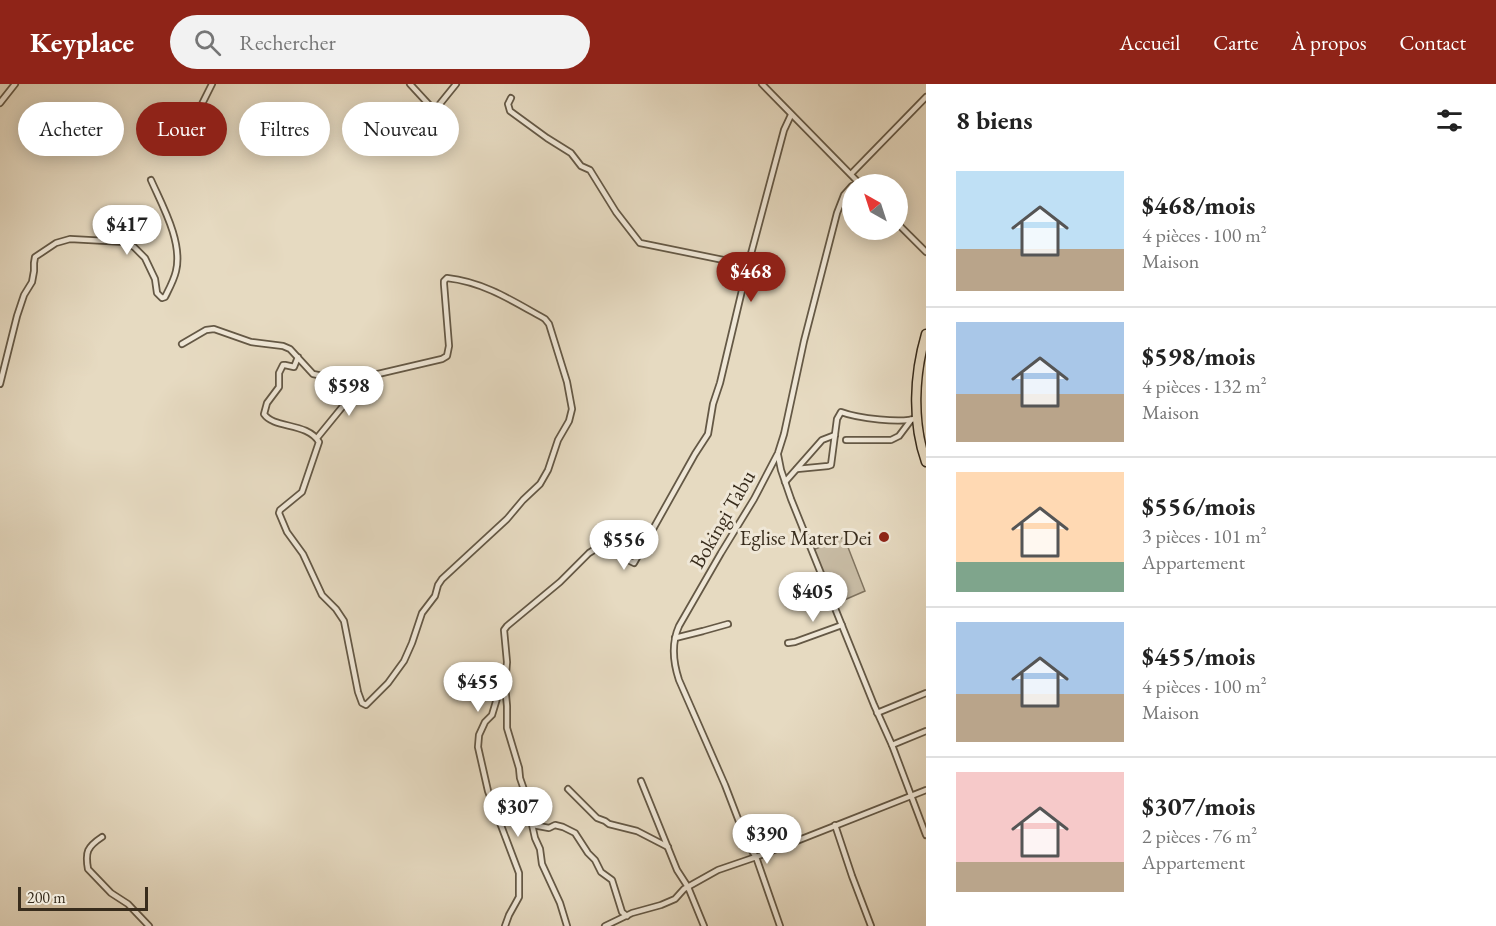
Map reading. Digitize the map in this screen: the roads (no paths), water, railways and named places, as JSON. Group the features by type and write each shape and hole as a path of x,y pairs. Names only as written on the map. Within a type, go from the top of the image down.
{"highway":[{"path":"926,334 922,379 916,402 926,462"}],"street":[{"path":"0,103 15,84"},
{"path":"203,102 212,84"},
{"path":"410,84 427,102"},
{"path":"441,102 456,84"},
{"path":"762,84 850,174 926,97"},
{"path":"511,98 508,104 510,111 571,153 581,166 590,170 616,213 640,243 748,265"},
{"path":"567,926 560,903 542,864 529,814 530,807 507,726 505,685 507,662 504,630 597,548 604,548 632,563 636,562 694,454 708,434 713,404 748,265 784,130 791,115"},
{"path":"0,384 17,316 24,295 33,282 35,257 56,243 67,239 125,242 145,258 157,293 162,298 165,297 176,272 176,252 170,223 151,180"},
{"name":"Bokingi Tabu","path":"780,926 756,857 746,839 679,680 674,663 675,638 679,626 754,499 778,453 842,200"},
{"path":"908,233 926,252"},
{"path":"182,344 206,330 214,329 251,342 291,349 316,376 348,381 442,359 447,356 450,346 444,281 447,278 459,279 499,292 548,321 567,382 572,409 543,480 506,520 442,579 435,596 422,613 404,661 388,683 366,705 358,693 344,620 322,595 303,554 287,532 279,515 280,510 302,492 319,441 302,429 267,418 264,414 267,403 279,387 279,373 283,365 294,367 298,357"},
{"path":"317,438 348,400 356,380"},
{"path":"797,469 830,466 838,416 841,412 900,421 918,420"},
{"path":"846,440 891,440 918,420"},
{"path":"785,482 822,440 835,435"},
{"path":"778,453 785,482 877,713 892,745 926,835"},
{"path":"675,638 728,624"},
{"path":"788,643 842,625"},
{"path":"505,685 498,695 492,715 484,722 479,735 478,747 488,791 519,873 519,897 508,915 505,926"},
{"path":"877,713 926,693"},
{"path":"892,745 926,731"},
{"path":"641,781 677,870 688,887 704,926"},
{"path":"568,789 597,818 608,824 639,831 668,848"},
{"path":"605,926 675,899 688,887 711,873 926,790"},
{"path":"533,825 549,828 555,825 575,832 602,872 612,880 622,912 627,916"},
{"path":"835,825 871,926"},
{"path":"102,837 92,844 87,852 88,869 112,894 128,904 149,926"}],"place":[{"name":"Eglise Mater Dei","path":"884,537"}]}
